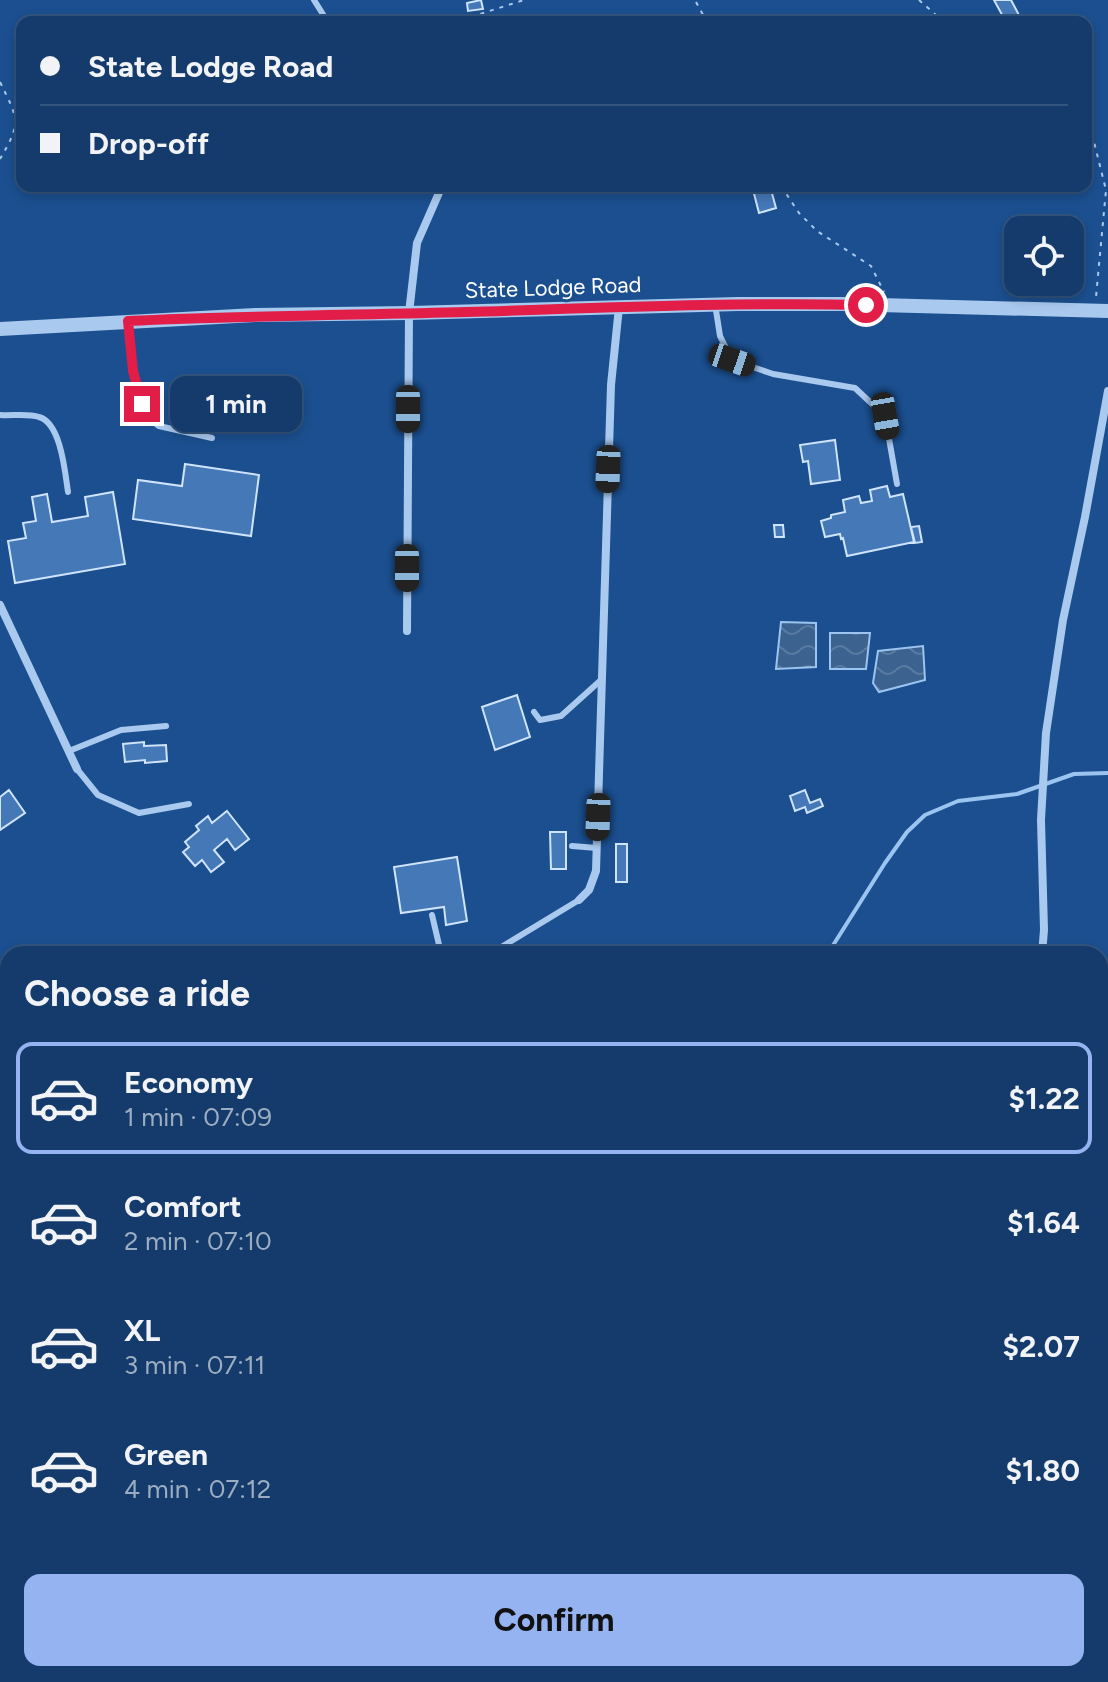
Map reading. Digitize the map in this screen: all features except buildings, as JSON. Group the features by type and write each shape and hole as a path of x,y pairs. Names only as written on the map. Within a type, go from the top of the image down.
{"street":[{"path":"407,631 409,313 417,243 439,192"},
{"name":"State Lodge Road","path":"0,329 255,315 715,304 1102,311"},
{"path":"579,900 589,890 596,871 611,385 619,307"},
{"path":"1043,946 1041,820 1046,733 1063,620 1108,391"},
{"path":"0,605 77,769"}],"lane":[{"path":"715,304 720,336 732,360 773,374 855,388 885,416 897,484"},
{"path":"128,321 133,371 148,418 159,426 212,438"},
{"path":"0,415 40,417 51,425 61,452 68,492"},
{"path":"534,712 540,720 561,716 601,680"},
{"path":"69,751 121,730 166,726"},
{"path":"77,769 98,795 139,813 189,804"},
{"path":"572,846 597,848"},
{"path":"503,946 579,900"},
{"path":"432,915 439,946"}],"path":[{"path":"468,16 524,0"},
{"path":"919,0 937,16"},
{"path":"696,2 704,16"},
{"path":"0,82 16,116 13,134 0,159"},
{"path":"1092,134 1106,190 1102,311"},
{"path":"785,192 799,213 817,231 871,266 890,306"}],"water":[{"path":"781,622 816,623 816,667 776,669"},
{"path":"830,633 870,633 866,669 830,669"},
{"path":"923,646 925,680 879,692 873,683 878,651"}],"waterway":[{"path":"833,946 885,863 907,832 925,815 958,801 1017,794 1074,774 1108,773"}],"route":[{"path":"142,404 133,371 128,321 715,304 866,305"}]}
